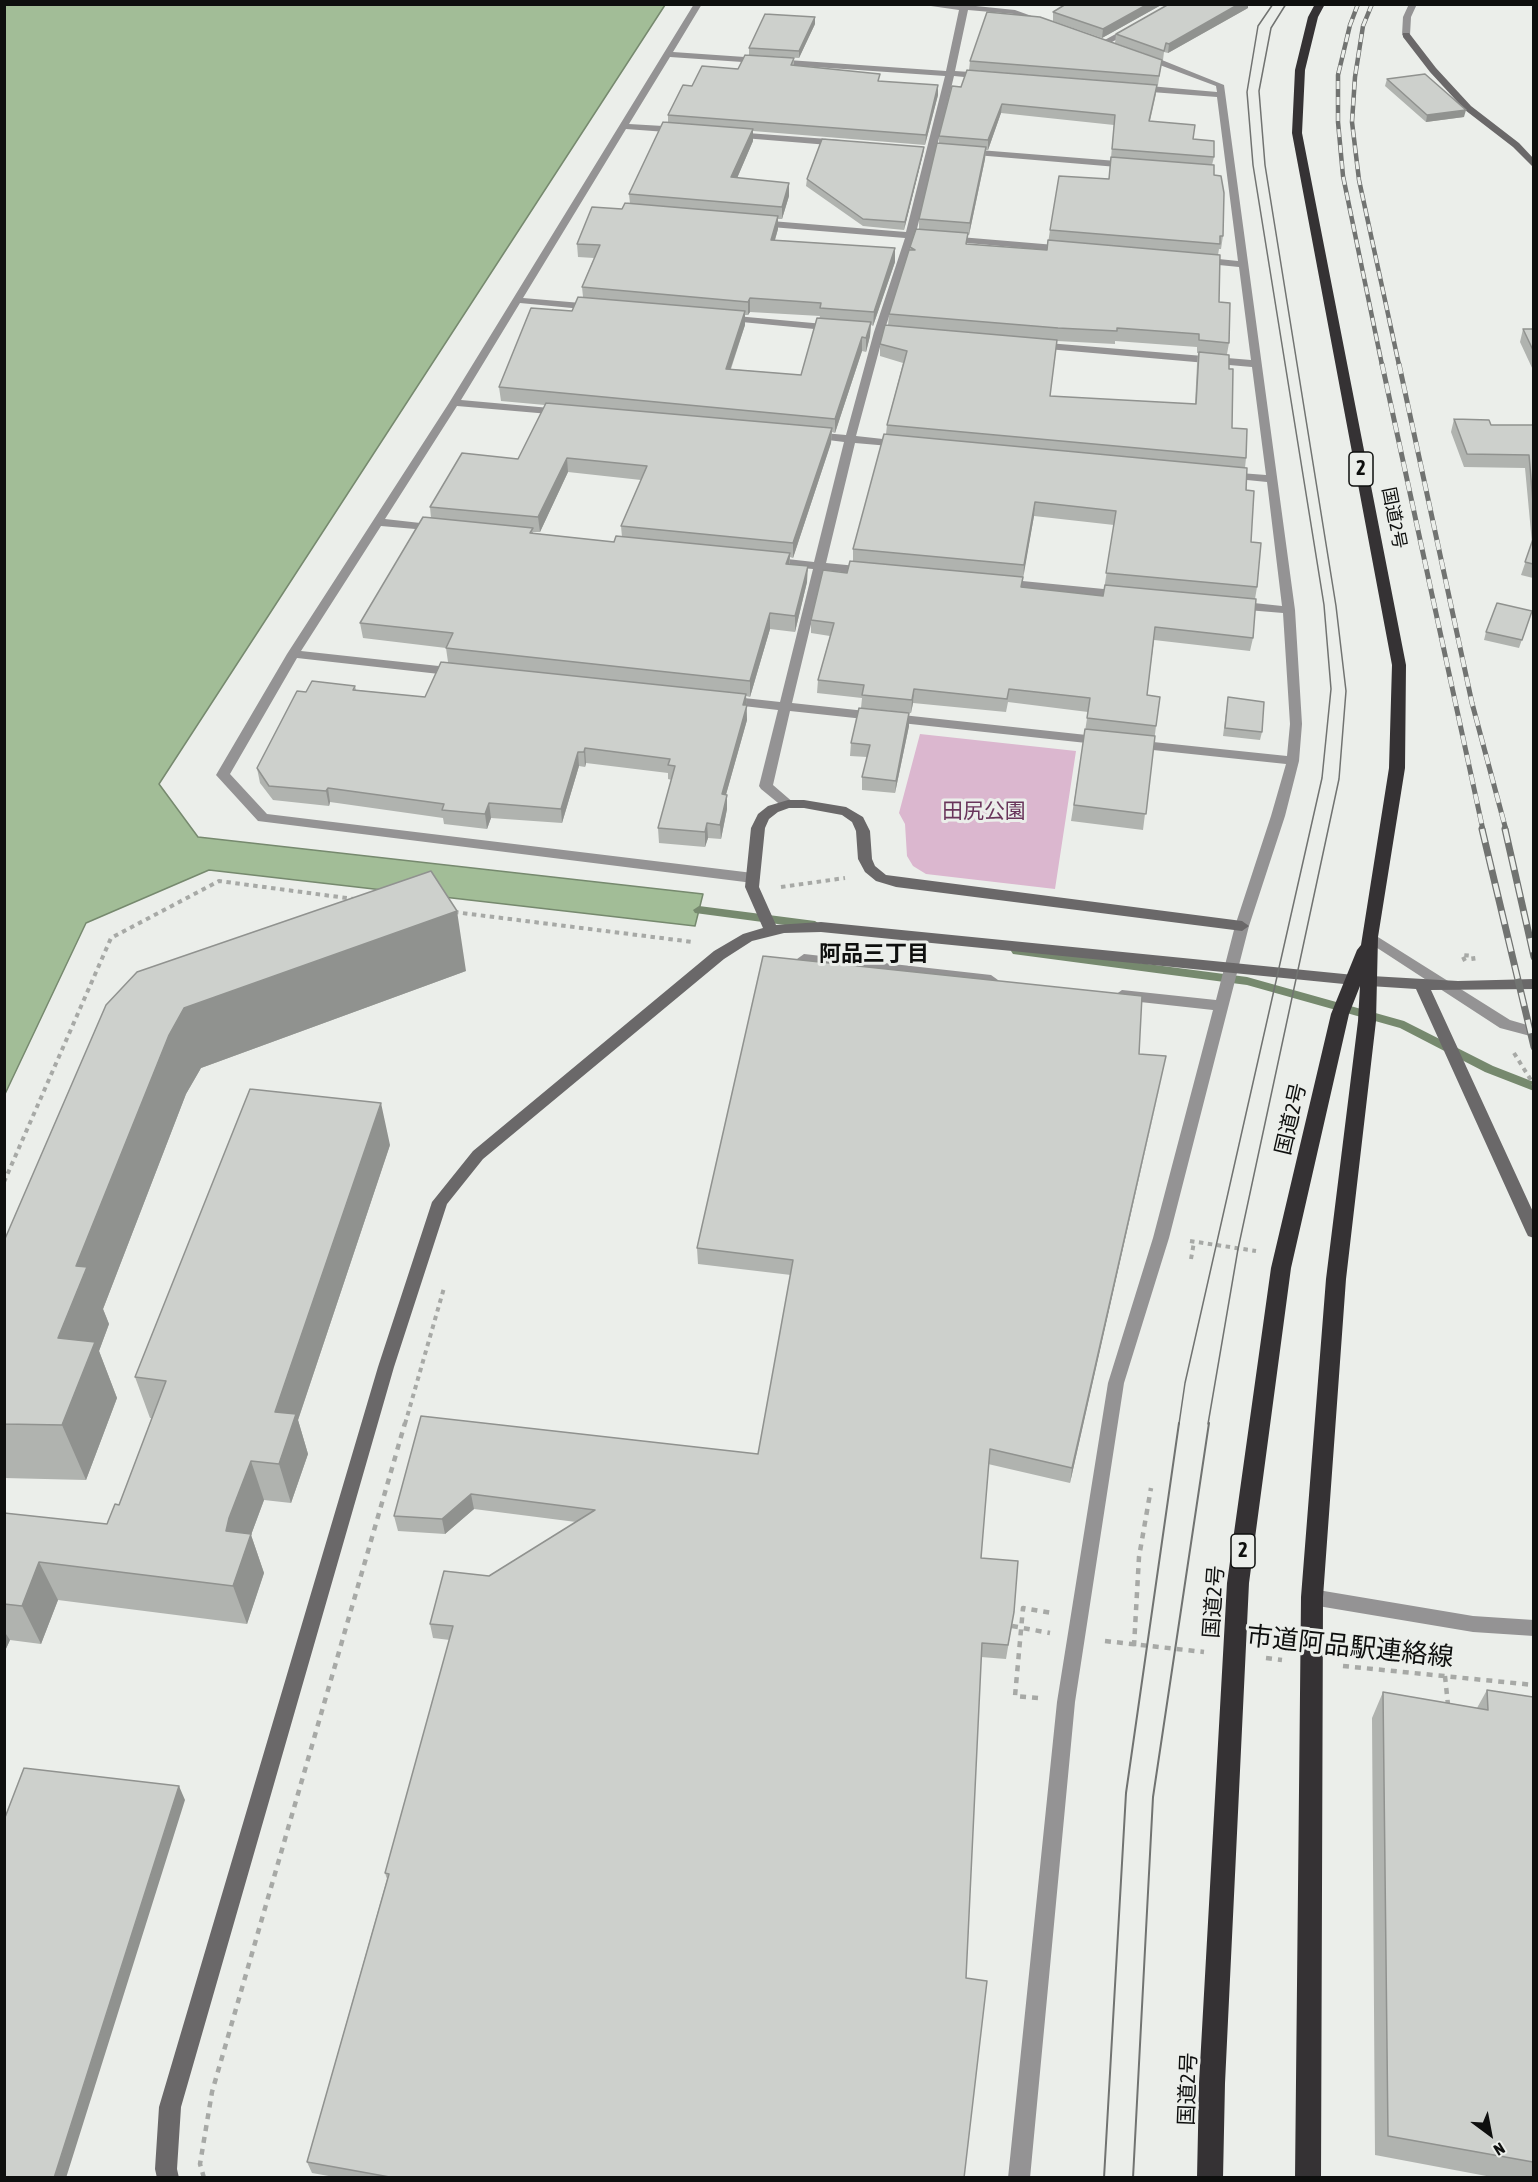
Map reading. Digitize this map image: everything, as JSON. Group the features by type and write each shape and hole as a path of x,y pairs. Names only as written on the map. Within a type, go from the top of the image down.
{"highway":[{"name":"国道2号","path":"1308,2178 1312,1597 1336,1279 1367,1021 1370,937 1397,768 1399,665 1298,133 1300,70 1313,17 1320,4"},
{"name":"国道2号","path":"1210,2178 1212,2083 1240,1572 1281,1268 1340,1014 1370,937"}],"street":[{"path":"698,4 624,126 580,208 517,300 376,522 293,654 223,775 263,818 753,878"},
{"path":"921,4 1015,12 1060,27"},
{"path":"1413,4 1407,17 1406,35 1433,70 1468,108 1516,145 1533,165"},
{"path":"788,804 766,786 850,439 879,332 910,236 964,8"},
{"path":"1094,38 1110,44 1145,21"},
{"path":"668,54 998,77"},
{"path":"1019,2178 1066,1702 1116,1383 1161,1238 1242,926 1278,816 1293,761 1296,724 1289,610 1244,264 1224,173 1220,85 1136,54"},
{"path":"1127,88 1221,95"},
{"path":"624,126 694,132"},
{"path":"718,133 848,143"},
{"path":"954,151 1138,166"},
{"path":"748,222 1077,250"},
{"path":"1184,259 1244,264"},
{"path":"517,300 599,307"},
{"path":"716,317 844,328"},
{"path":"1021,344 1257,364"},
{"path":"453,402 570,413"},
{"path":"803,435 909,444"},
{"path":"1213,473 1272,479"},
{"path":"376,522 446,529"},
{"path":"760,561 877,572"},
{"path":"995,583 1136,596"},
{"path":"1218,603 1289,610"},
{"path":"293,654 468,673"},
{"path":"714,699 1293,761"},
{"path":"771,931 752,887 758,828 762,817 773,809 788,804 830,806 846,811 858,820 863,831 865,859 870,869 881,878 896,882 1242,926"},
{"path":"168,2178 166,2169 170,2107 386,1367 440,1202 478,1155 733,945 784,928 821,927 1354,980 1422,985 1533,984"},
{"path":"1370,937 1505,1024 1533,1032"},
{"path":"804,959 1005,982"},
{"path":"1422,985 1533,1232"},
{"path":"1111,994 1221,1006"},
{"path":"1312,1597 1473,1624 1533,1628"}],"path":[{"path":"778,888 846,878"},
{"path":"4,1182 111,938 219,881 358,899"},
{"path":"451,912 660,939 733,945"},
{"path":"1510,1047 1533,1085"},
{"path":"1161,1238 1261,1252"},
{"path":"1191,1259 1194,1242"},
{"path":"204,2178 200,2164 212,2092 447,1277"},
{"path":"1134,1646 1139,1557 1151,1488"},
{"path":"1015,1695 1023,1608"},
{"path":"1012,1626 1055,1633"},
{"path":"1100,1640 1134,1646 1212,1653"},
{"name":"市道阿品駅連絡線","path":"1259,1658 1294,1661"},
{"name":"市道阿品駅連絡線","path":"1340,1666 1533,1685"},
{"path":"1445,1676 1448,1710"}],"green space":[{"name":"田尻公園","path":"920,734 1076,751 1055,889 926,874 913,866 907,856 905,824 899,813"}],"shaded area":[{"path":"5,5 665,5 159,784 198,837 703,894 695,926 209,870 86,923 5,1094"}],"building":[{"path":"1066,4 1148,4 1103,29 1053,12"},
{"path":"1169,4 1239,4 1169,44 1166,43 1164,51 1116,34"},
{"path":"987,12 1040,17 1162,60 1159,76 970,61"},
{"path":"765,14 815,17 799,51 749,48"},
{"path":"745,55 794,58 791,65 880,74 878,81 938,85 926,135 668,115 683,85 692,86 702,66 738,69"},
{"path":"967,70 1157,85 1149,121 1195,125 1193,139 1214,141 1214,157 1112,149 1115,115 1002,104 988,140 939,136 952,86 961,87"},
{"path":"1425,74 1466,110 1427,115 1387,79"},
{"path":"663,122 753,129 731,177 789,183 782,207 629,194"},
{"path":"822,139 924,147 905,222 863,219 807,179"},
{"path":"937,143 986,147 970,223 919,219"},
{"path":"1111,157 1214,165 1214,175 1221,176 1224,193 1223,236 1220,236 1220,244 1050,230 1059,176 1109,179"},
{"path":"625,203 778,216 771,240 895,248 874,312 820,308 821,303 750,298 748,302 582,287 600,245 577,244 592,207 622,209"},
{"path":"916,229 968,233 966,244 1047,250 1048,240 1220,255 1219,302 1230,303 1229,343 1199,340 1199,334 1117,328 1117,331 1058,328 889,314 909,250 915,250 910,247"},
{"path":"578,297 745,311 726,369 801,375 817,318 871,322 866,338 862,337 835,419 499,387 531,308 572,311"},
{"path":"885,325 1057,340 1050,396 1196,404 1199,352 1229,355 1229,369 1233,369 1232,428 1247,429 1246,458 887,425 907,351 880,344"},
{"path":"1523,329 1533,329 1533,350"},
{"path":"546,403 832,428 793,543 621,526 647,466 567,458 538,517 430,507 462,453 518,459"},
{"path":"1454,419 1489,420 1491,425 1533,425 1533,502 1529,455 1467,454"},
{"path":"884,434 1247,468 1246,490 1254,491 1251,542 1261,543 1257,587 1106,573 1116,511 1035,502 1024,565 853,549"},
{"path":"423,517 533,528 530,533 614,542 616,536 790,553 786,564 808,566 795,616 770,613 750,681 446,648 453,633 360,623"},
{"path":"1533,539 1533,564 1525,562"},
{"path":"850,561 1023,577 1021,587 1103,596 1105,585 1256,599 1253,638 1155,627 1147,695 1160,697 1156,726 1087,718 1090,698 1009,689 1007,699 914,689 912,700 862,695 864,685 818,680 834,623 811,620 823,570 847,573"},
{"path":"1497,603 1532,611 1522,640 1486,632"},
{"path":"441,662 746,694 743,705 747,705 722,794 727,795 720,825 707,823 705,832 658,828 675,766 668,765 670,759 585,748 584,752 578,752 561,809 489,803 485,814 442,810 444,804 328,788 326,791 269,786 257,768 297,691 306,692 312,681 355,686 353,690 425,697"},
{"path":"1228,697 1264,702 1262,732 1225,728"},
{"path":"859,708 909,713 896,781 862,777 870,745 851,743"},
{"path":"1085,729 1155,736 1146,814 1074,805"},
{"path":"431,871 457,911 184,1008 169,1035 76,1266 87,1267 58,1338 95,1342 62,1425 4,1424 4,1241 106,1005 137,972"},
{"path":"763,956 1142,996 1139,1054 1166,1056 1072,1468 990,1449 981,1558 1018,1561 1014,1612 1008,1645 982,1643 966,1978 987,1981 964,2178 395,2178 307,2162 389,1874 385,1873 453,1626 430,1624 444,1571 489,1576 595,1510 471,1494 442,1519 394,1516 421,1416 758,1454 793,1260 697,1248"},
{"path":"250,1089 381,1103 275,1412 296,1414 279,1464 251,1461 229,1518 226,1531 251,1534 233,1586 39,1562 22,1606 4,1604 4,1513 107,1524 115,1504 119,1505 166,1381 135,1377"},
{"path":"1487,1690 1533,1697 1533,2162 1388,2136 1383,1692 1488,1710"},
{"path":"24,1768 179,1786 54,2178 4,2178 4,1820"}],"waterway":[{"path":"699,910 815,925"},
{"path":"1017,951 1247,981 1404,1025 1489,1069 1534,1087"}],"tram line":[{"path":"1179,1424 1185,1383 1322,778 1331,689 1324,605 1253,165 1247,92 1258,26 1273,4"},
{"path":"1208,1424 1238,1249 1339,779 1346,691 1336,606 1265,165 1259,91 1271,28 1286,4"},
{"path":"1104,2178 1126,1793 1179,1423"},
{"path":"1133,2178 1153,1797 1209,1423"}],"railway":[{"path":"1358,4 1350,25 1338,75 1338,122 1343,176 1382,365"},
{"path":"1372,4 1363,26 1355,77 1352,122 1359,180 1399,365"},
{"path":"1382,364 1483,830"},
{"path":"1399,364 1472,703 1506,830"},
{"path":"1482,829 1534,1047"},
{"path":"1505,829 1534,957"}],"district":[{"name":"阿品三丁目","path":"874,954"}]}
